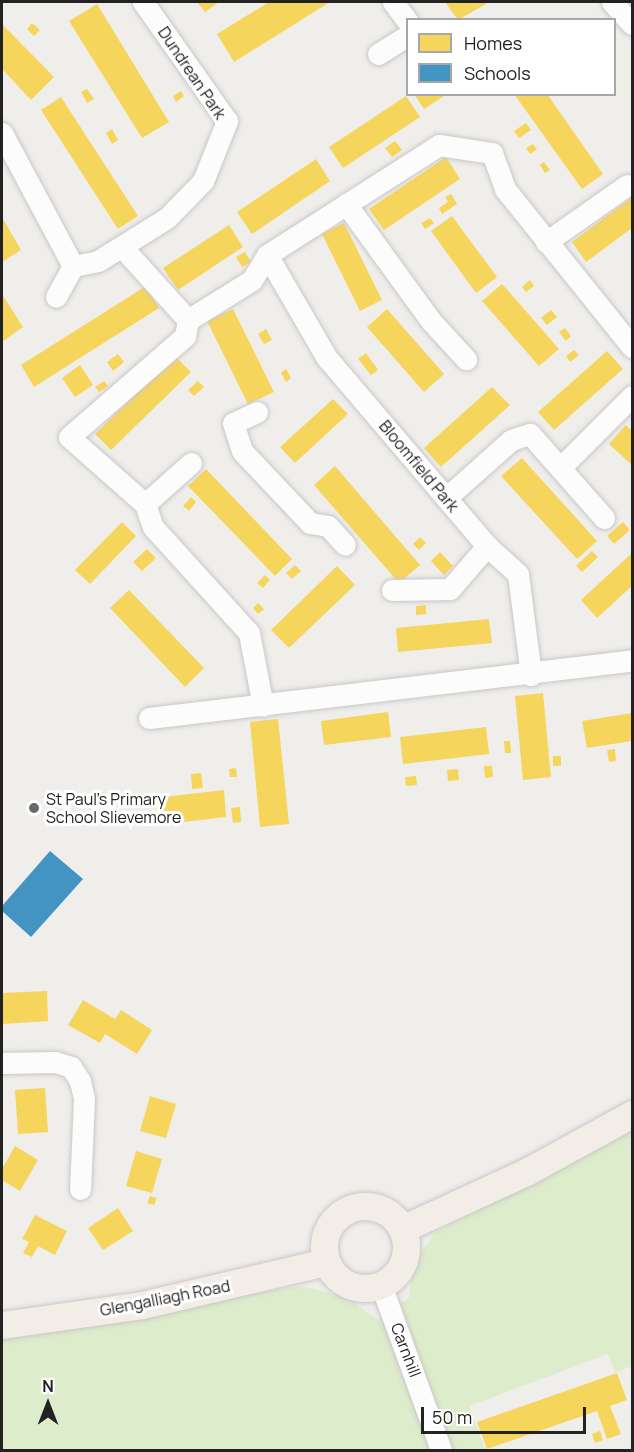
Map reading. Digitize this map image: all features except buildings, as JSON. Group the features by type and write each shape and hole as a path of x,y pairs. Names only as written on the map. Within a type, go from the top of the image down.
{"main road":[{"path":"402,1229 528,1171 633,1114"},
{"path":"376,1207 387,1212 402,1229 405,1256 400,1269 381,1285 354,1287 332,1273 326,1262 323,1249 330,1224 352,1208 376,1207"},
{"name":"Glengalliagh Road","path":"2,1325 142,1305 326,1262"}],"street":[{"name":"Dundrean Park","path":"122,247 167,219 202,181 227,121 143,2"},
{"path":"393,2 406,19"},
{"path":"612,2 633,24"},
{"path":"378,54 406,36"},
{"path":"2,132 73,266"},
{"path":"263,706 249,633 153,527 145,504 69,437 185,336 188,320 252,280 270,261 346,204 439,145 492,153 505,189 633,347"},
{"path":"546,242 627,185"},
{"path":"346,204 431,321 466,359"},
{"path":"56,297 73,266 98,261 122,247 188,320"},
{"name":"Bloomfield Park","path":"270,261 327,358 487,546 518,574 531,675"},
{"path":"560,468 633,396"},
{"path":"257,412 233,423 242,451 310,523 328,526 345,545"},
{"path":"446,498 511,440 530,434 604,518"},
{"path":"145,504 191,463"},
{"path":"392,590 450,589 487,546"},
{"path":"149,718 531,675 633,660"},
{"path":"2,1063 55,1062 71,1068 80,1081 84,1099 80,1188"},
{"name":"Carnhill","path":"381,1285 441,1450"}],"green space":[{"path":"632,1115 632,1366 615,1373 608,1354 469,1406 485,1450 2,1450 2,1336 300,1286 346,1297 378,1320 409,1298 413,1264 436,1232 576,1159"}],"place":[{"name":"St Paul's Primary School Slievemore","path":"34,808"}]}
